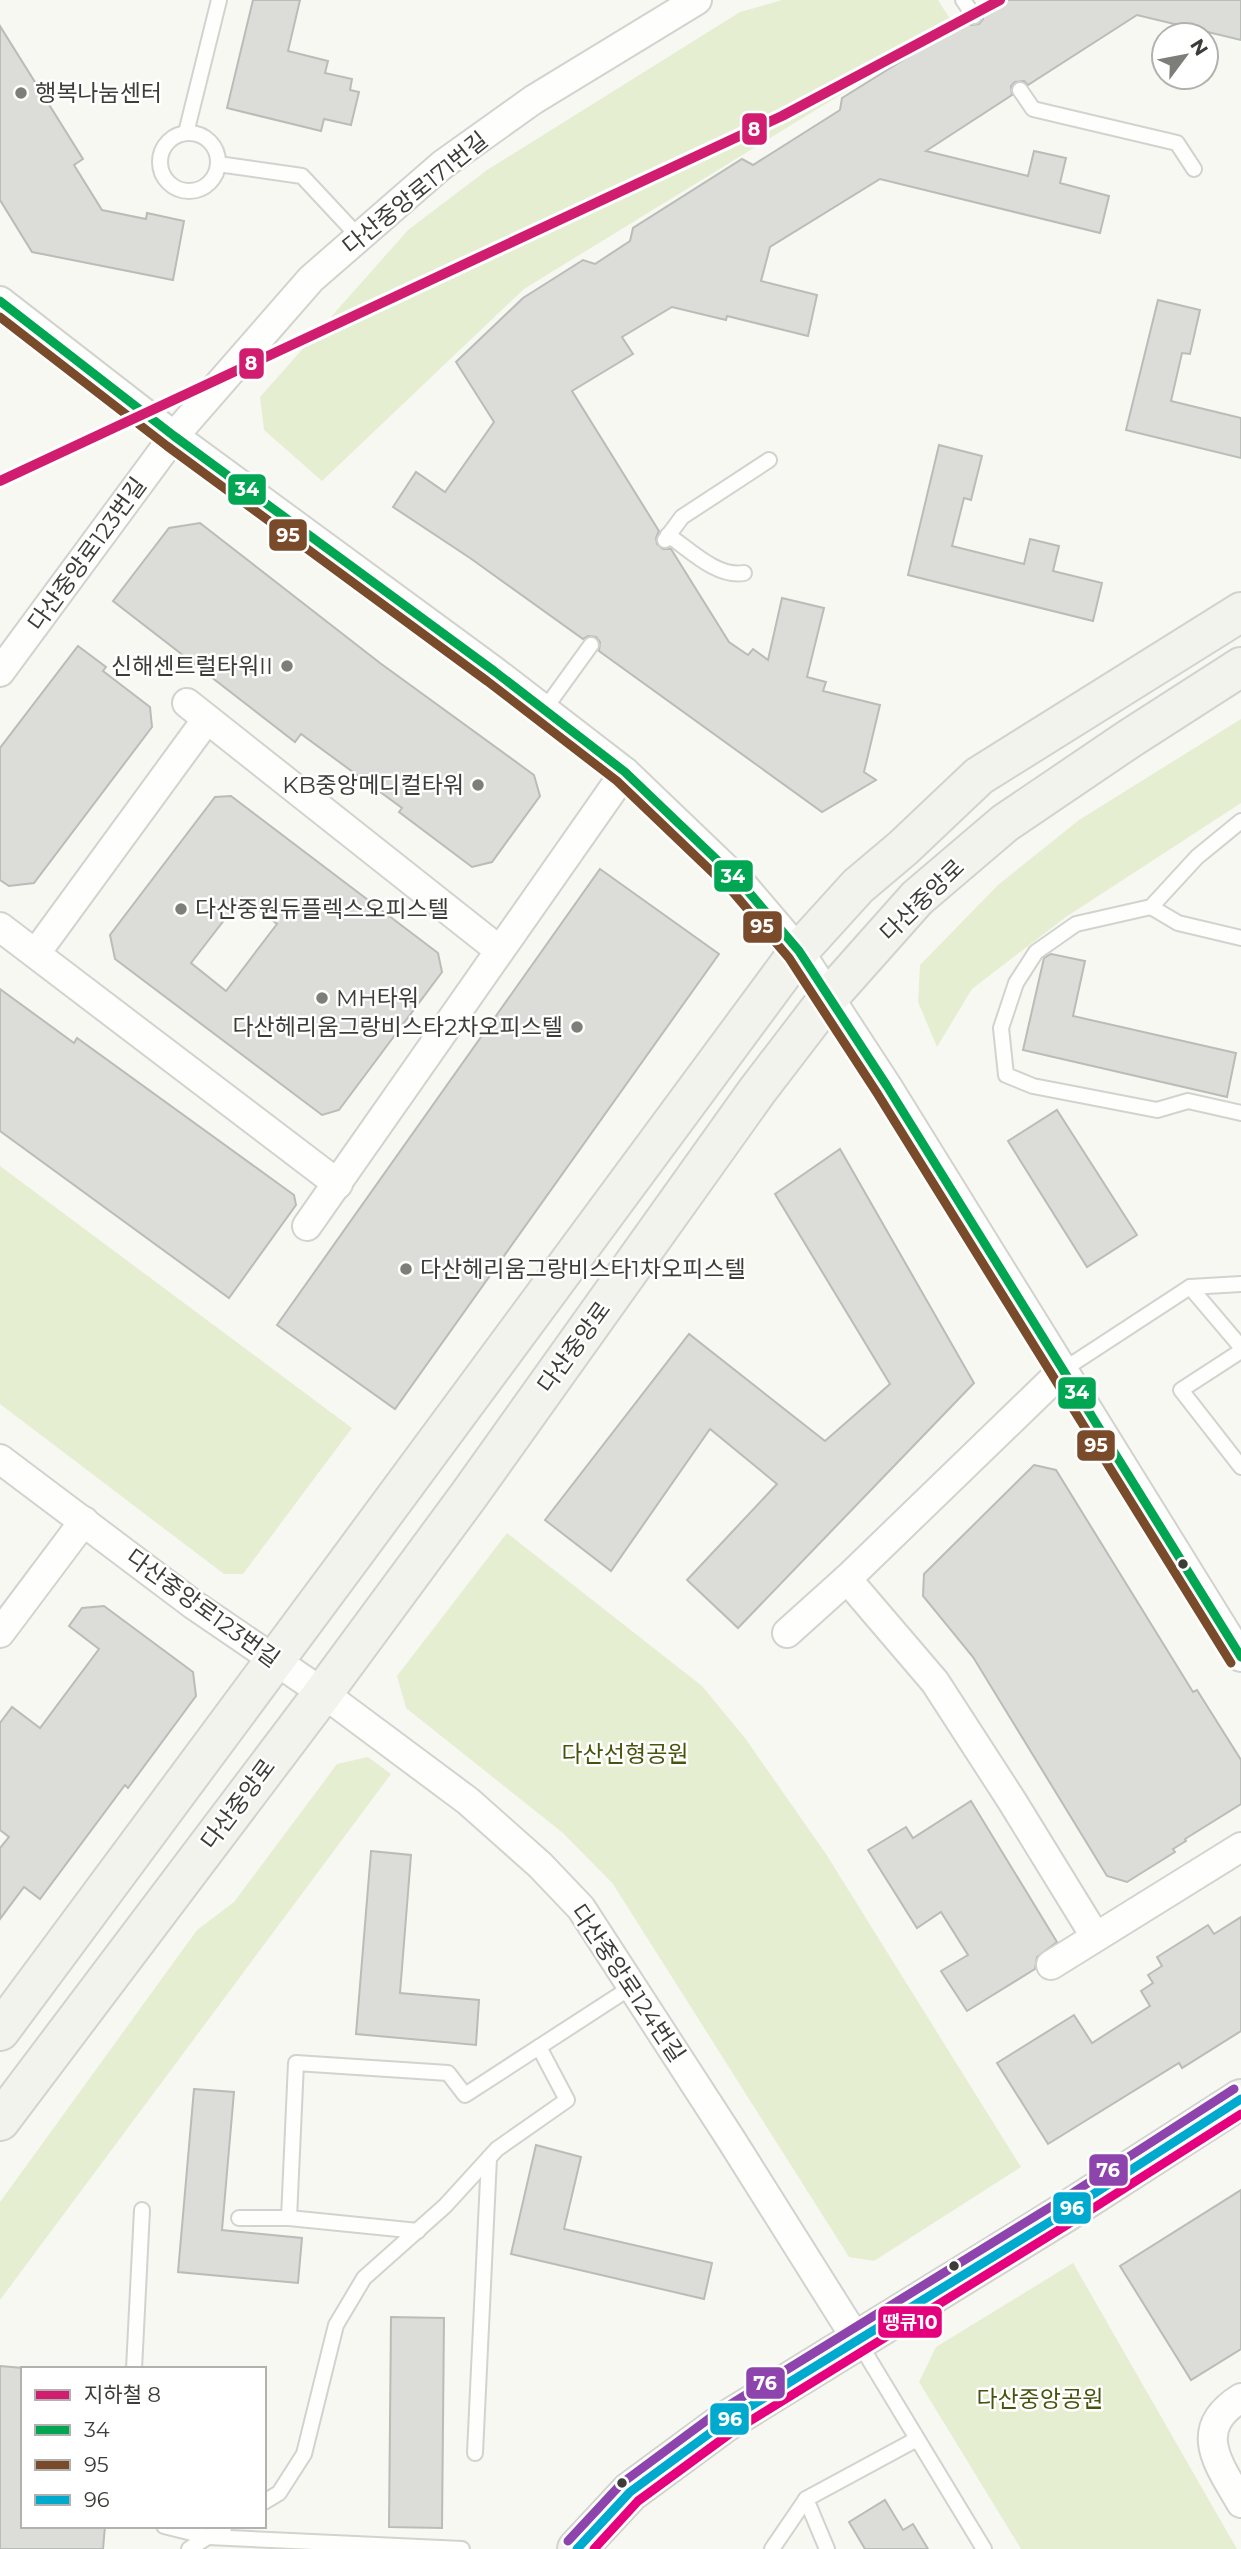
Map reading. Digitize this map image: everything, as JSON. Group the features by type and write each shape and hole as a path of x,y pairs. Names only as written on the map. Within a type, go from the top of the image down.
{"street":[{"name":"다산중앙로171번길","path":"174,436 311,279 442,165 533,100 698,0"},
{"path":"0,301 174,436 625,772 741,883 799,951 829,997 1241,1657"},
{"name":"다산중앙로123번길","path":"0,672 174,436"},
{"path":"0,2031 799,951 858,886 903,848 979,776 1241,612"},
{"name":"다산중앙로","path":"0,2121 323,1693 469,1495 757,1091 829,997 917,898 1006,823 1241,667"},
{"path":"36,953 197,711 499,950"},
{"path":"307,1226 625,772"},
{"path":"0,927 338,1184"},
{"path":"787,1633 1063,1370"},
{"name":"다산중앙로123번길","path":"0,1459 194,1605 323,1693"},
{"path":"0,1633 84,1521"},
{"path":"846,1579 935,1682 1095,1936"},
{"name":"다산중앙로124번길","path":"323,1693 468,1801 540,1865 581,1908 857,2340"},
{"path":"1051,1965 1241,1847"},
{"path":"577,2549 630,2492 724,2422 1064,2213 1241,2099"},
{"path":"1241,2398 1224,2409 1212,2428 1217,2462 1241,2502"}],"lane":[{"path":"186,133 219,0"},
{"path":"964,0 974,16"},
{"path":"1020,90 1033,109 1177,143 1194,169"},
{"path":"186,133 202,135 209,141 218,155 218,164 211,182 193,191 183,190 166,179 160,160 168,142 186,133"},
{"path":"218,164 302,176 358,236"},
{"path":"744,573 719,570 667,538 682,517 769,460"},
{"path":"544,710 591,645"},
{"path":"1241,821 1197,857 1151,907 1076,924 1036,952 1016,983 1001,1028 1006,1075 1033,1086 1157,1110 1188,1101 1241,1113"},
{"path":"1151,907 1178,923 1241,938"},
{"path":"1063,1370 1190,1287 1241,1284"},
{"path":"1190,1287 1241,1349 1181,1391 1241,1467"},
{"path":"289,2218 296,2063 448,2073 465,2095 632,1986"},
{"path":"266,2501 279,2493 304,2454 336,2325 364,2278 445,2207 497,2149 567,2100 539,2047"},
{"path":"475,2453 489,2158"},
{"path":"134,2367 142,2210"},
{"path":"239,2218 289,2218 418,2231"},
{"path":"857,2340 984,2549"},
{"path":"772,2549 806,2499 917,2439"},
{"path":"806,2499 827,2549"},
{"path":"172,2528 208,2537 461,2549"},
{"path":"189,2549 222,2528"}],"green space":[{"path":"782,0 938,0 954,25 524,289 322,481 264,430 260,397 408,230 487,170 740,12"},
{"path":"1241,719 1241,803 1066,917 972,989 937,1047 918,1002 920,965 998,885 1079,820"},
{"path":"0,1166 352,1428 243,1574 224,1574 0,1404"},
{"name":"다산선형공원","path":"507,1533 702,1686 745,1738 826,1854 1021,2167 874,2261 849,2257 613,1884 563,1833 406,1708 397,1676"},
{"path":"368,1757 391,1774 0,2300 0,2202 197,1930 234,1902 337,1764"},
{"name":"다산중앙공원","path":"1073,2263 1237,2549 1021,2549 919,2382 936,2347"}],"building":[{"path":"253,0 300,0 288,51 328,61 325,73 352,79 350,90 359,92 351,125 324,119 321,131 227,108"},
{"path":"1000,0 1241,0 1241,40 1220,35 1220,21 1162,21 1137,15 1028,85 1024,81 1015,82 1011,86 1012,95 926,151 1028,176 1034,151 1066,158 1060,183 1109,196 1100,233 880,179 770,247 761,281 817,295 808,336 727,316 726,320 672,307 622,337 633,354 572,391 659,531 657,544 663,549 671,549 729,642 748,655 753,649 768,660 782,598 824,608 807,677 826,682 823,691 880,705 864,772 876,780 822,812 599,651 600,642 596,637 588,636 583,639 393,507 416,472 445,492 494,422 456,362 523,298 583,260 595,264 630,241 633,228 742,159 753,165 840,110 842,98 966,21 971,25 979,24 983,19 982,11"},
{"name":"행복나눔센터","path":"0,26 83,159 74,165 102,210 146,219 147,213 184,221 173,280 32,252 0,200"},
{"path":"1158,300 1200,310 1190,354 1182,353 1171,401 1241,418 1241,458 1126,430"},
{"path":"939,445 982,456 971,500 964,498 952,546 1024,564 1030,539 1059,546 1053,571 1102,583 1093,621 908,575"},
{"path":"200,523 380,663 534,775 540,796 492,862 472,867 399,812 402,808 301,734 295,742 113,601 169,528"},
{"path":"78,646 106,667 103,671 150,707 152,727 34,883 9,886 0,880 0,748"},
{"path":"231,796 438,953 442,972 339,1110 322,1115 115,959 110,935 215,797","holes":["242,897 277,924 226,991 191,963"]},
{"path":"600,869 719,954 395,1409 277,1325"},
{"path":"1051,954 1085,961 1073,1016 1236,1053 1227,1097 1023,1050 1044,958"},
{"path":"0,989 74,1043 77,1038 294,1195 296,1205 229,1298 0,1131"},
{"path":"1057,1110 1137,1235 1087,1267 1008,1141"},
{"path":"840,1149 974,1383 738,1628 687,1580 777,1484 710,1429 611,1571 545,1520 689,1334 825,1441 890,1384 775,1194"},
{"path":"1034,1465 1056,1470 1193,1692 1197,1690 1241,1760 1241,1804 1185,1839 1186,1841 1173,1849 1175,1852 1127,1882 1107,1876 973,1657 923,1596 924,1574"},
{"path":"104,1606 193,1672 196,1696 128,1788 125,1785 40,1899 24,1887 0,1919 0,1848 9,1837 0,1830 0,1723 12,1707 40,1728 99,1649 69,1626 82,1608"},
{"path":"971,1801 1057,1942 1037,1957 1035,1969 967,2011 941,1971 968,1955 941,1912 917,1928 868,1850 906,1827 913,1838"},
{"path":"371,1851 411,1855 400,1993 479,2000 476,2045 356,2034"},
{"path":"1241,1917 1241,2031 1182,2068 1179,2063 1048,2144 997,2063 1074,2015 1092,2043 1150,2006 1141,1991 1153,1983 1148,1975 1162,1966 1157,1957 1208,1925 1214,1934"},
{"path":"194,2089 234,2092 222,2230 302,2238 298,2283 178,2272"},
{"path":"536,2145 581,2157 564,2229 712,2263 704,2299 511,2254"},
{"path":"1241,2190 1241,2349 1191,2380 1120,2266"},
{"path":"391,2317 444,2318 442,2528 389,2527"},
{"path":"0,2366 21,2368 21,2528 105,2528 103,2549 0,2549"},
{"path":"885,2500 903,2530 913,2524 928,2549 865,2549 849,2522"}],"metro line":[{"name":"8","path":"0,481 782,116 1000,0"}],"transit line":[{"name":"34","path":"0,301 174,436 494,671 625,772 741,883 799,951 887,1086 1241,1657"},
{"name":"95","path":"0,317 167,446 487,681 617,781 732,891 789,958 877,1093 1231,1663"},
{"name":"76","path":"568,2541 622,2483 718,2412 1057,2203 1234,2089"},
{"name":"96","path":"577,2549 630,2492 725,2422 1064,2213 1241,2099"},
{"name":"땡큐10","path":"594,2549 638,2501 732,2432 1241,2114"}],"place":[{"name":"행복나눔센터","path":"21,93"},
{"name":"신해센트럴타워II","path":"287,666"},
{"name":"KB중앙메디컬타워","path":"478,785"},
{"name":"다산중원듀플렉스오피스텔","path":"181,909"},
{"name":"MH타워","path":"322,998"},
{"name":"다산헤리움그랑비스타2차오피스텔","path":"577,1027"},
{"name":"다산헤리움그랑비스타1차오피스텔","path":"406,1269"}]}
